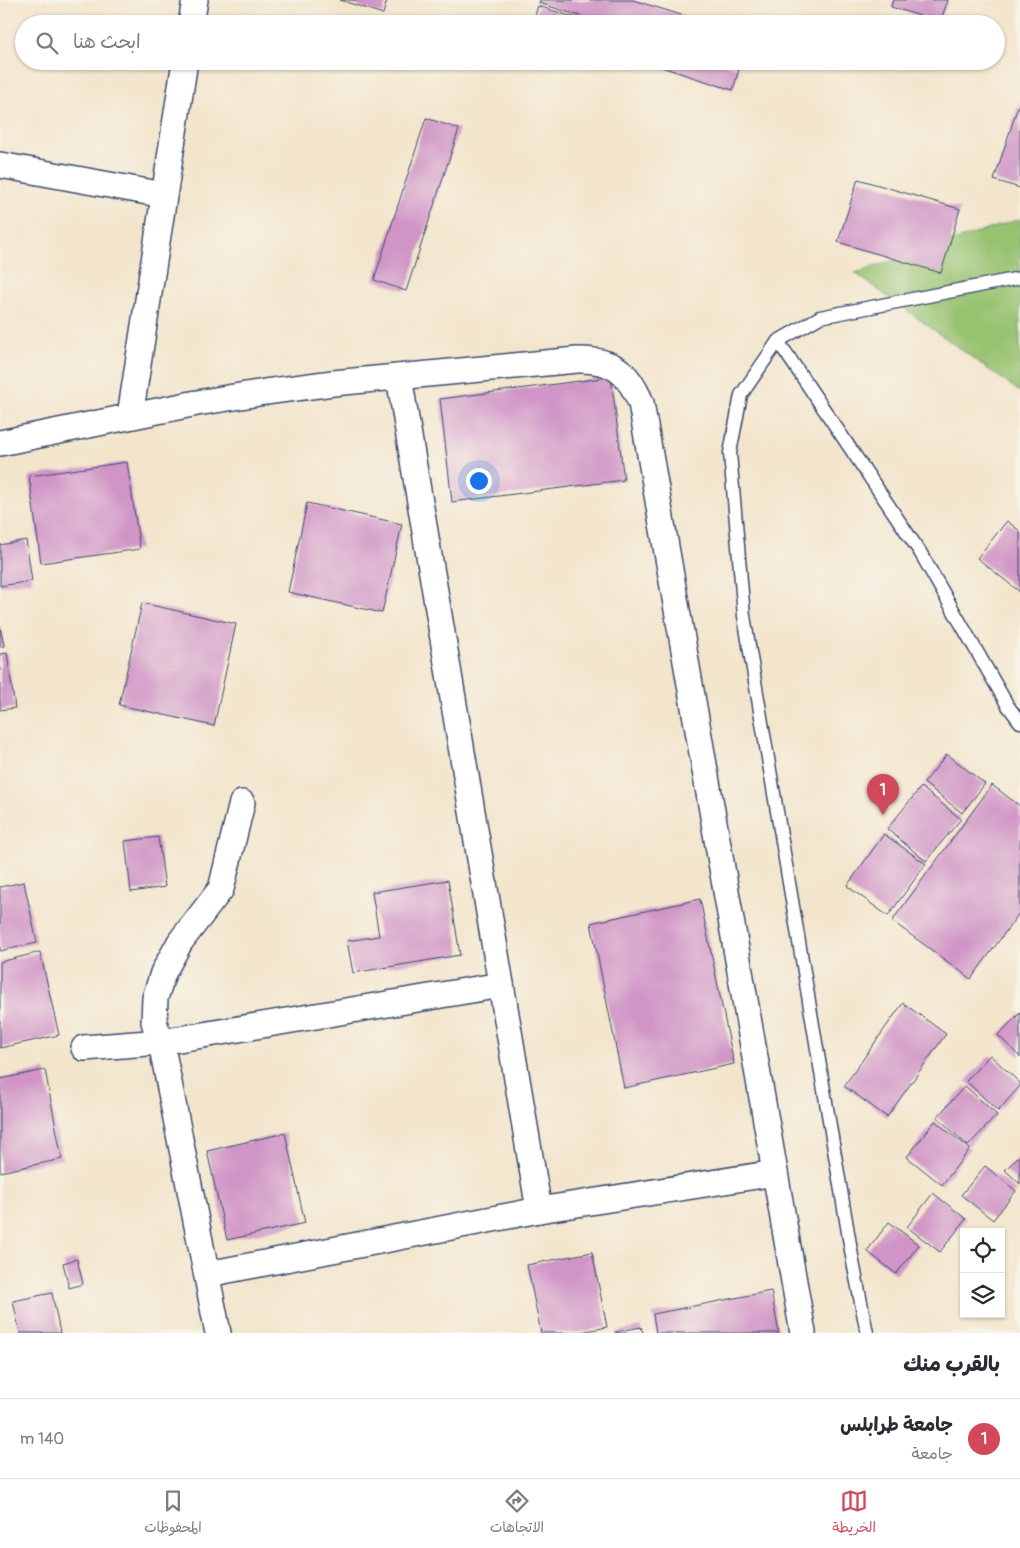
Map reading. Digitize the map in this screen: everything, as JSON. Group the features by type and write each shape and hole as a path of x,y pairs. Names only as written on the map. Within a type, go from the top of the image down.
{"street":[{"path":"192,15 195,0"},
{"path":"130,416 184,70"},
{"path":"0,165 164,195"},
{"path":"0,442 265,392 399,377 578,360 594,360 610,364 624,374 635,387 641,403 803,1333"},
{"path":"399,377 539,1210"},
{"path":"218,1333 208,1274 161,1042 154,1022 155,998 163,973 180,942 221,889 242,803"},
{"path":"84,1048 161,1042 501,985"},
{"path":"208,1274 539,1210 775,1173"}],"lane":[{"path":"867,1333 853,1262 743,606 730,454 741,395 778,341 820,317 1020,278"},
{"path":"778,341 920,552 1008,706 1020,722"}],"green space":[{"path":"1020,219 1020,392 855,273"}],"building":[{"path":"340,0 387,0 383,14"},
{"path":"540,0 633,0 681,15 577,15 539,3"},
{"path":"893,0 948,0 943,15 917,15 891,7"},
{"path":"538,6 567,15 535,15"},
{"path":"671,70 739,70 733,90"},
{"path":"1020,100 1020,188 994,180"},
{"path":"426,118 459,129 406,291 374,280"},
{"path":"858,179 960,209 941,273 838,242"},
{"path":"611,377 624,480 452,502 440,399"},
{"path":"127,462 140,549 41,563 29,476"},
{"path":"307,503 402,524 382,613 288,592"},
{"path":"1007,521 1020,531 1020,592 977,558"},
{"path":"26,540 32,581 0,586 0,545"},
{"path":"142,603 236,624 214,726 119,705"},
{"path":"0,626 4,646 0,647"},
{"path":"7,653 15,708 0,710 0,654"},
{"path":"947,754 985,784 962,813 924,783"},
{"path":"992,785 1020,806 1020,912 971,979 892,921"},
{"path":"921,787 961,819 926,861 887,829"},
{"path":"884,834 926,864 888,916 847,886"},
{"path":"158,837 165,887 131,892 125,841"},
{"path":"448,880 460,955 353,973 347,941 379,936 372,892"},
{"path":"24,882 37,943 0,951 0,887"},
{"path":"700,899 734,1064 624,1088 591,923"},
{"path":"40,952 59,1035 0,1048 0,962"},
{"path":"903,1003 946,1034 887,1117 844,1086"},
{"path":"1020,1013 1020,1057 998,1035"},
{"path":"990,1055 1020,1083 1020,1086 998,1111 966,1081"},
{"path":"45,1070 62,1159 0,1172 0,1079"},
{"path":"965,1086 997,1115 968,1146 937,1117"},
{"path":"935,1121 970,1149 942,1185 907,1157"},
{"path":"285,1133 305,1223 227,1240 207,1151"},
{"path":"1020,1155 1020,1184 1005,1170"},
{"path":"985,1166 1016,1191 993,1220 961,1195"},
{"path":"933,1193 966,1219 940,1252 907,1227"},
{"path":"889,1222 919,1245 896,1274 867,1251"},
{"path":"592,1252 607,1327 576,1333 541,1333 527,1265"},
{"path":"77,1259 83,1284 69,1288 63,1263"},
{"path":"771,1291 779,1333 656,1333 653,1314"},
{"path":"52,1293 60,1333 20,1333 13,1301"},
{"path":"641,1327 643,1333 615,1333 615,1332"}],"place":[{"name":"جامعة طرابلس","path":"883,815"}]}
